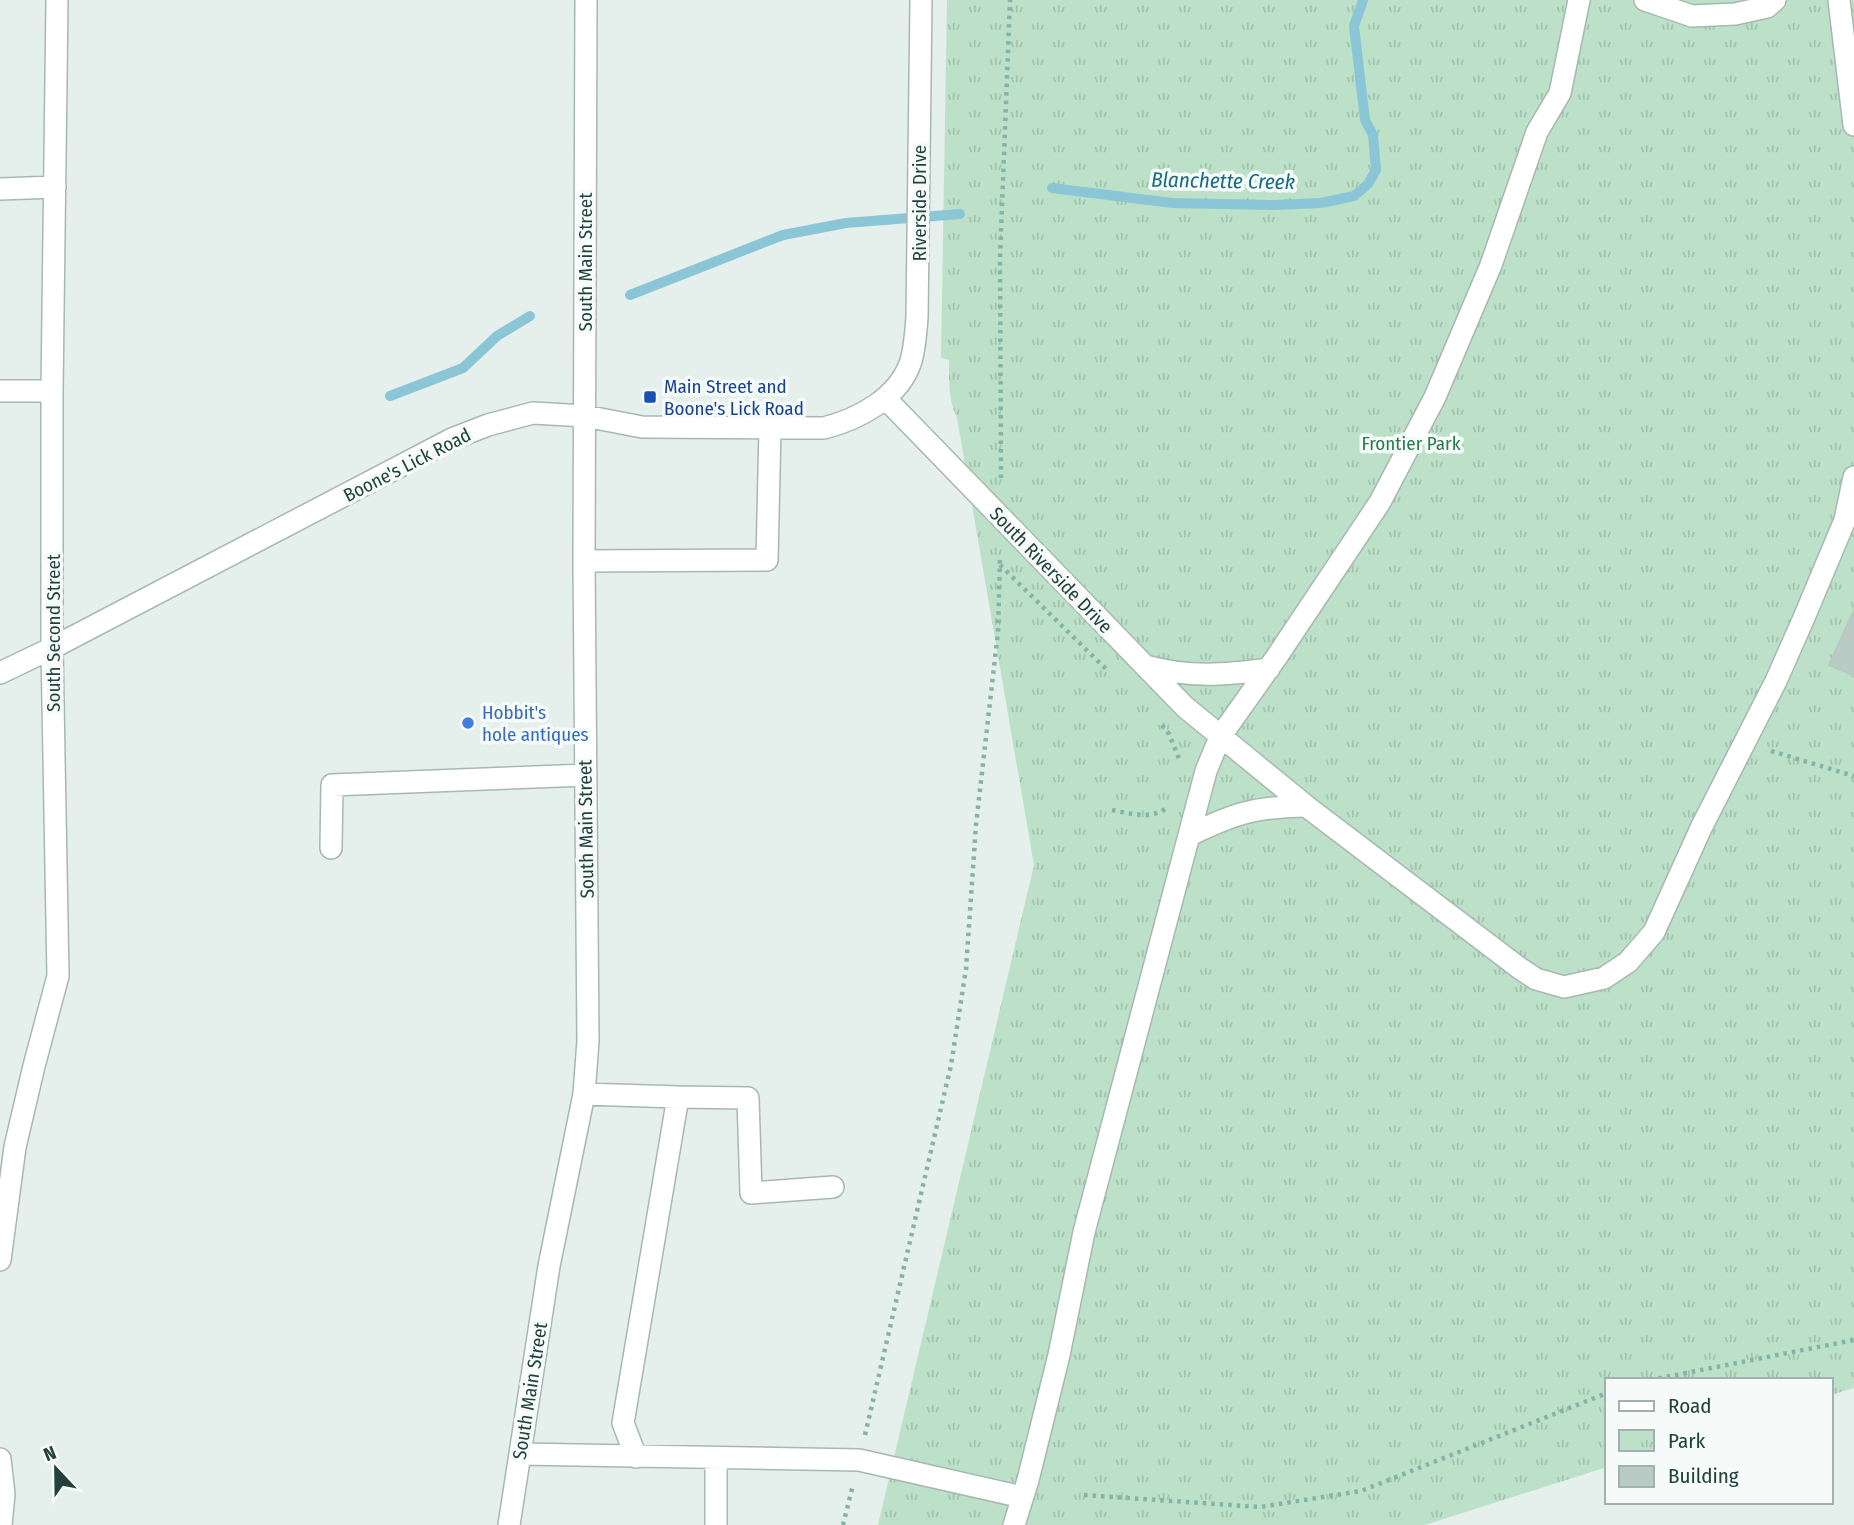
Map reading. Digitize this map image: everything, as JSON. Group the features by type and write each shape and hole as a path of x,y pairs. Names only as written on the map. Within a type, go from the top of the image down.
{"street":[{"name":"South Second Street","path":"0,1260 15,1147 58,976 52,648 57,0"},
{"name":"South Main Street","path":"509,1525 550,1266 584,1094 588,1041 584,561 586,0"},
{"name":"Riverside Drive","path":"886,398 911,363 915,340 918,300 921,0"},
{"path":"1014,1525 1059,1355 1084,1232 1206,771 1220,737 1380,502 1435,397 1491,265 1537,132 1560,93 1579,0"},
{"path":"1645,0 1692,16 1735,14 1767,7 1775,0"},
{"path":"1839,0 1854,125"},
{"path":"0,189 55,187"},
{"path":"0,391 52,391"},
{"name":"Boone's Lick Road","path":"0,673 452,439 488,425 533,413 585,416 642,426 824,428 843,424 886,398"},
{"name":"South Riverside Drive","path":"886,398 1185,707 1306,806 1518,967 1536,979 1564,987 1604,978 1628,962 1654,932 1701,828 1776,681 1845,520 1854,477"},
{"path":"584,561 767,560 770,428"},
{"path":"1144,666 1171,673 1195,675 1224,675 1269,668"},
{"path":"331,848 331,785 586,775"},
{"path":"1190,835 1241,812 1270,806 1306,806"},
{"path":"584,1094 748,1098 751,1193 834,1188"},
{"path":"636,1457 623,1423 678,1097"},
{"path":"520,1454 859,1460 1022,1497"},
{"path":"0,1459 4,1494 1,1525"},
{"path":"716,1459 716,1525"}],"path":[{"path":"843,1525 951,1065 965,969 976,825 998,632 1002,519 1000,257 1010,0"},
{"path":"1000,565 1118,681"},
{"path":"1155,717 1168,734 1181,765"},
{"path":"1744,742 1854,776"},
{"path":"1112,810 1145,816 1161,813 1172,804"},
{"path":"1660,1378 1854,1340"},
{"path":"1084,1495 1260,1507 1361,1490 1605,1394"}],"green space":[{"name":"Frontier Park","path":"947,0 1854,0 1854,1388 1833,1394 1833,1378 1605,1378 1605,1468 1425,1525 878,1525 1034,865 957,418 951,397 949,360 941,358"}],"building":[{"path":"1854,610 1854,676 1829,665"}],"waterway":[{"name":"Blanchette Creek","path":"1052,188 1172,203 1273,205 1321,203 1354,196 1368,184 1376,170 1373,135 1365,120 1354,26 1363,0"},
{"name":"Blanchette Creek","path":"630,295 783,235 846,223 960,214"},
{"path":"390,396 463,368 497,336 530,316"}],"place":[{"name":"Main Street and Boone's Lick Road","path":"650,397"},
{"name":"Hobbit's hole antiques","path":"468,723"}]}
